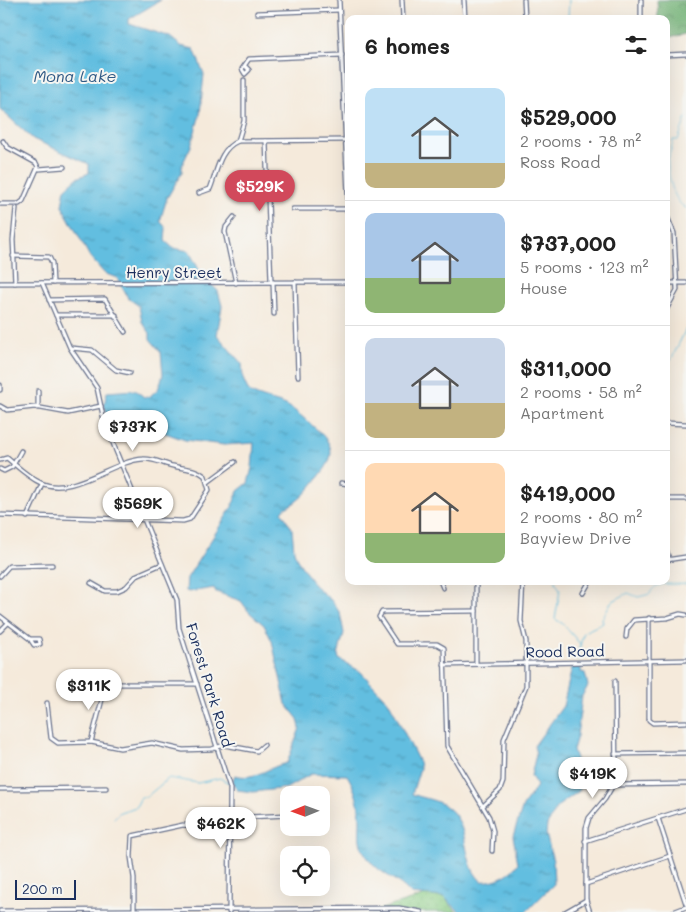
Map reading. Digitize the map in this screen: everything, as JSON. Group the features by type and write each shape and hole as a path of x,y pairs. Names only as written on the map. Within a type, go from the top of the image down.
{"street":[{"path":"339,0 345,119"},
{"path":"402,0 403,15"},
{"path":"464,0 465,15"},
{"path":"524,0 525,15"},
{"path":"640,0 641,15"},
{"path":"257,13 339,10"},
{"path":"670,55 686,54"},
{"path":"245,66 249,59 342,55"},
{"path":"238,142 244,121 244,80"},
{"path":"199,193 210,189 223,153 230,145 238,142 345,140"},
{"path":"0,204 19,204 23,201 38,168 36,162 7,147 3,141"},
{"path":"266,142 274,314"},
{"path":"38,168 64,167"},
{"path":"15,283 13,256 16,208"},
{"path":"293,208 345,208"},
{"path":"234,217 226,227 225,232 236,283"},
{"path":"670,224 674,233 677,283 676,295 670,304"},
{"path":"13,256 49,257 52,263 53,283"},
{"path":"295,282 298,376"},
{"name":"Henry Street","path":"0,283 345,282"},
{"name":"Forest Park Road","path":"42,283 70,348 98,388 101,406 121,464 177,600 178,626 230,786 229,911"},
{"path":"670,283 686,283"},
{"path":"49,300 105,299 125,332"},
{"path":"56,315 116,315"},
{"path":"70,348 92,350 116,370 130,373"},
{"path":"0,385 0,390"},
{"path":"38,391 38,408"},
{"path":"0,406 7,410 38,408 68,413 101,406"},
{"path":"670,423 686,424"},
{"path":"0,469 7,471 14,464 21,451"},
{"path":"0,460 7,458 42,484 63,485 121,464 138,460 155,460 198,471 205,476 208,482 208,493 187,521 145,522 108,518 0,516"},
{"path":"208,482 235,462"},
{"path":"27,517 42,484"},
{"path":"670,499 686,499"},
{"path":"670,559 686,557"},
{"path":"91,583 104,591 117,591 126,587 137,575 162,564"},
{"path":"0,576 9,566 52,565"},
{"path":"476,585 476,664"},
{"path":"483,806 496,795 503,782 504,739 525,690 526,641 521,621 523,585"},
{"path":"583,593 588,585"},
{"path":"476,611 382,612 380,614 381,621 397,644 437,644 444,648 447,746 491,823 492,851"},
{"path":"626,637 627,630 634,620 667,618 680,614 686,615"},
{"path":"0,616 30,639"},
{"path":"649,618 650,722 686,722"},
{"path":"0,632 8,623"},
{"name":"Rood Road","path":"444,665 686,660"},
{"path":"90,672 96,684 105,688"},
{"path":"590,912 586,900 586,841 589,818 614,785 616,774 614,754 615,681"},
{"path":"91,742 105,688 113,684 197,684"},
{"path":"47,703 53,741 91,742 120,748 151,743 183,750 224,745 257,751 264,746"},
{"path":"614,754 686,753"},
{"path":"614,785 686,784"},
{"path":"0,789 106,788"},
{"path":"586,841 686,808"},
{"path":"230,818 280,815"},
{"path":"658,818 686,905 673,912"},
{"path":"136,911 131,850 132,836 183,825 193,826"},
{"path":"586,884 670,856"},
{"path":"564,912 586,900"},
{"path":"2,912 372,910 406,908 422,912"}],"green space":[{"path":"657,0 686,0 686,34 670,38 670,15 658,15"},
{"path":"426,895 444,897 457,912 372,912"}],"water":[{"name":"Mona Lake","path":"0,0 161,0 129,19 129,24 170,37 181,46 194,49 204,74 200,114 191,146 182,165 182,172 167,198 160,221 166,228 165,241 173,248 189,251 203,277 218,291 222,306 217,335 242,364 243,379 249,392 292,408 321,433 329,445 331,451 330,458 321,474 305,494 282,512 292,529 294,551 298,561 314,585 331,600 340,613 344,633 338,655 339,659 361,672 390,704 419,762 420,768 412,794 439,802 452,811 462,830 474,872 481,881 491,881 502,877 512,871 518,863 513,836 523,806 537,786 531,776 536,754 534,746 563,706 572,668 581,666 581,672 585,673 588,686 582,696 577,736 573,750 580,770 581,786 579,791 558,806 547,825 546,834 553,861 554,884 526,912 460,912 444,897 411,894 373,864 361,847 358,803 347,775 311,774 290,786 280,786 280,789 253,792 237,790 232,782 235,775 255,775 287,763 300,728 298,719 286,704 272,641 264,625 249,612 241,601 216,592 214,588 186,591 187,578 232,507 238,491 248,483 252,468 254,443 224,445 185,440 126,419 121,421 107,415 104,405 107,392 135,390 144,397 149,397 158,389 163,374 161,352 150,339 150,333 142,322 139,306 128,298 117,278 104,273 90,257 62,206 65,189 77,178 89,173 89,164 33,139 0,109"}],"waterway":[{"path":"568,15 569,0"},
{"path":"670,153 673,140 678,140 686,118"},
{"path":"670,177 675,196 686,208"},
{"path":"670,360 686,329"},
{"path":"670,584 686,584"},
{"path":"557,585 560,590 555,619 563,624 581,645"},
{"path":"579,660 577,655 584,632 603,623 602,619 611,602 628,593 638,597 650,594 656,586 661,585"},
{"path":"114,818 120,812 136,807 141,797 146,797 169,778 198,783 220,778 227,782 232,782"}]}
